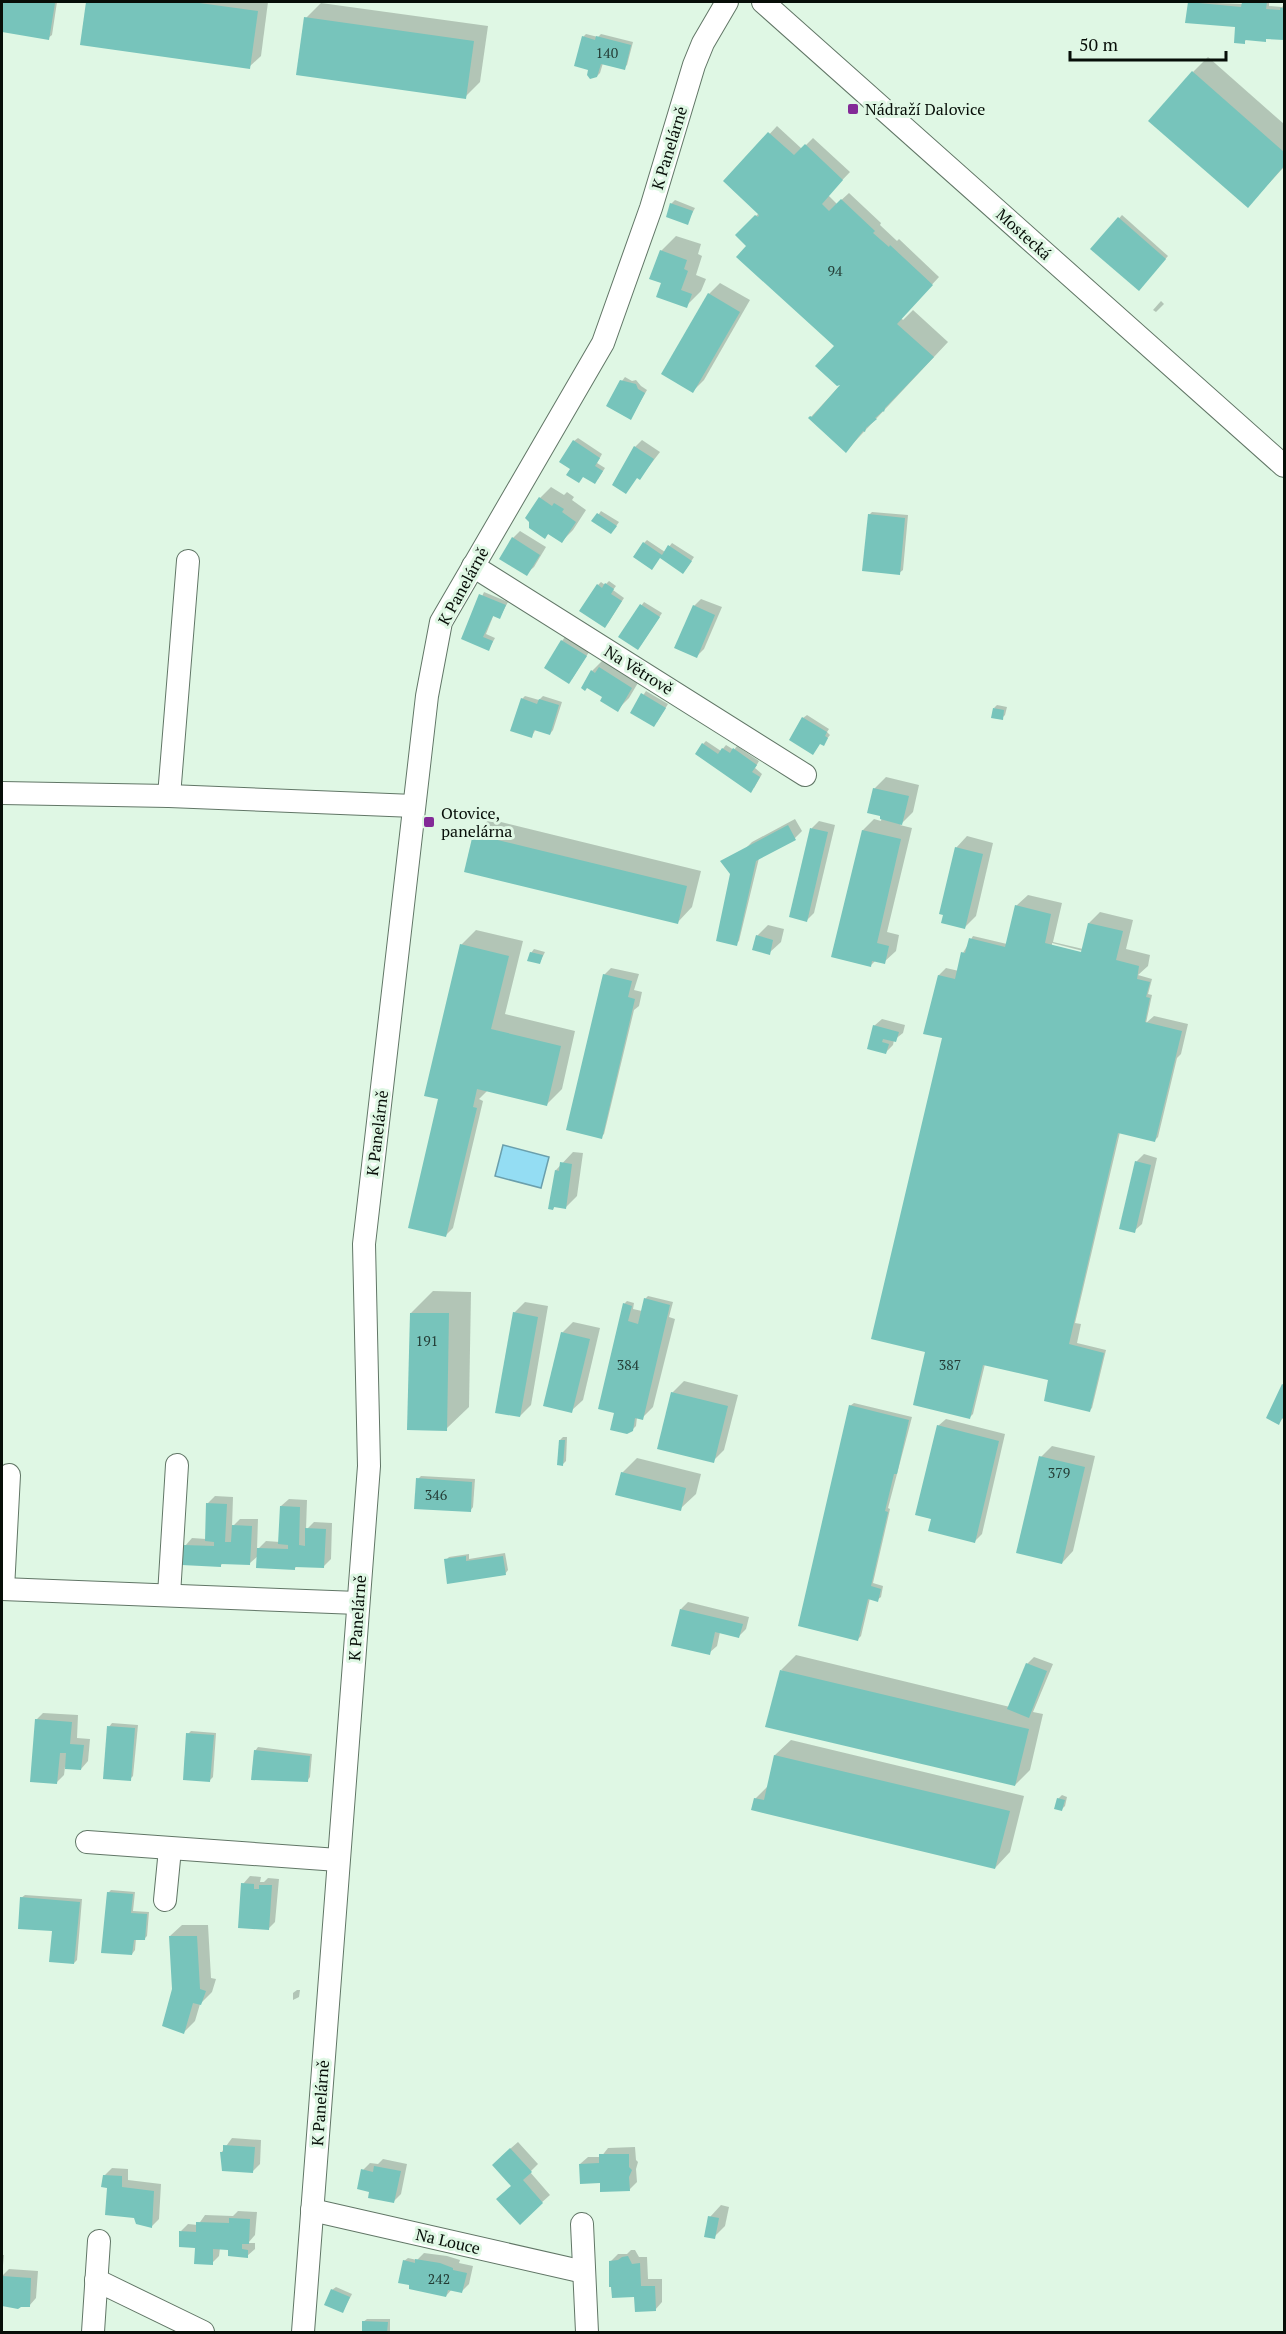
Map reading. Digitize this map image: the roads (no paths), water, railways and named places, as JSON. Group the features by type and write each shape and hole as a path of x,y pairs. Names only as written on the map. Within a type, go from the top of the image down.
{"street":[{"name":"K Panelárně","path":"303,2332 369,1466 364,1244 427,696 441,622 603,343 651,208 694,65 703,43 727,2"},
{"name":"Mostecká","path":"763,2 1284,466"},
{"path":"169,796 188,561"},
{"name":"Na Větrově","path":"473,566 805,775"},
{"path":"2,793 169,796 414,806"},
{"path":"169,1595 177,1465"},
{"path":"9,1475 2,1589 358,1603"},
{"path":"87,1842 338,1860"},
{"path":"165,1900 170,1849"},
{"name":"Na Louce","path":"312,2210 584,2272"},
{"path":"582,2224 587,2332"},
{"path":"93,2332 99,2241"},
{"path":"96,2280 203,2332"}],"water":[{"path":"503,1145 549,1157 541,1188 495,1176"}],"place":[{"name":"Nádraží Dalovice","path":"853,109"},
{"name":"Otovice, panelárna","path":"429,822"}]}
